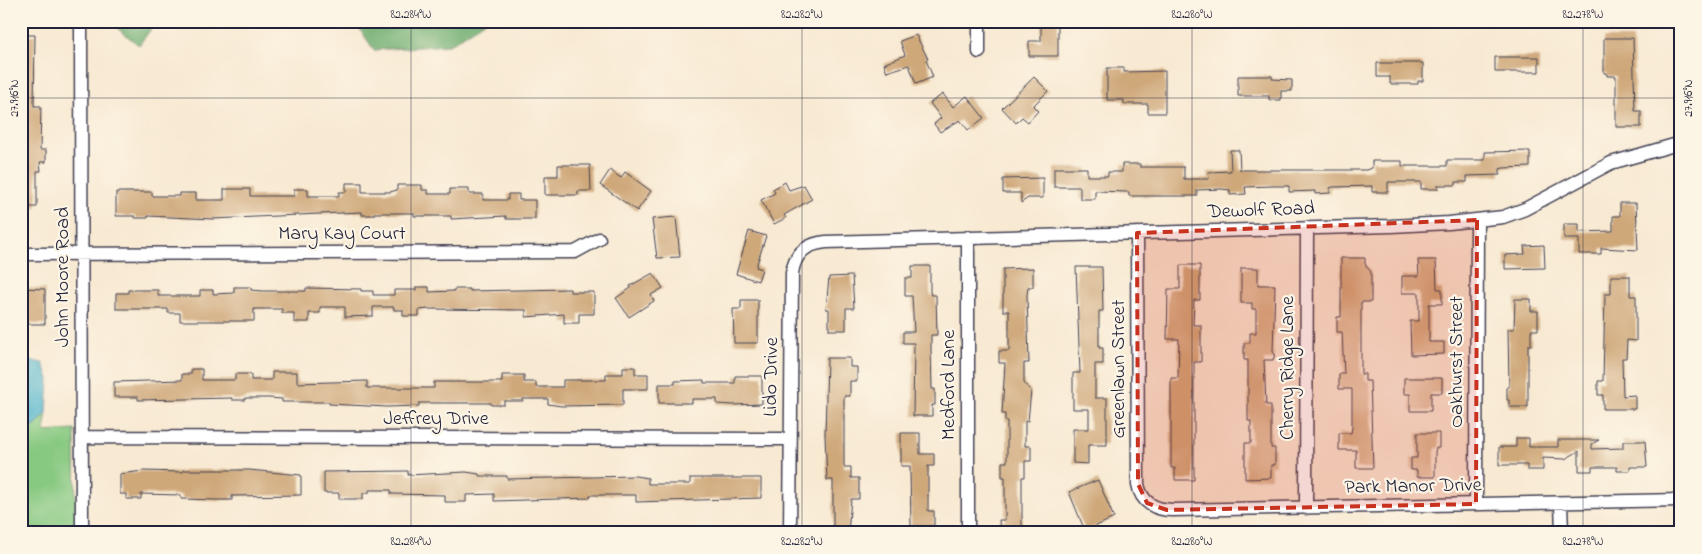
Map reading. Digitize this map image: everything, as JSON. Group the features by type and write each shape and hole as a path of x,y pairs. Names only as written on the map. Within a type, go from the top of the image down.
{"street":[{"name":"John Moore Road","path":"81,21 82,533"},
{"path":"979,21 979,52"},
{"name":"Dewolf Road","path":"826,242 1433,225 1477,220 1514,213 1611,163 1681,143"},
{"name":"Oakhurst Street","path":"1476,504 1477,220"},
{"name":"Cherry Ridge Lane","path":"1306,508 1307,228"},
{"name":"Greenlawn Street","path":"1138,233 1138,484 1142,497 1147,503"},
{"name":"Medford Lane","path":"968,237 968,533"},
{"name":"Mary Kay Court","path":"21,254 575,252 599,239"},
{"name":"Lido Drive","path":"790,533 793,265 798,254 806,247 826,242"},
{"name":"Jeffrey Drive","path":"82,437 790,439"},
{"name":"Park Manor Drive","path":"1147,503 1167,510 1681,500"},
{"path":"1562,502 1562,533"}],"highlighted area":[{"path":"1477,220 1476,504 1167,510 1147,503 1138,484 1137,233"}],"green space":[{"path":"117,21 157,21 139,45 118,29"},
{"path":"354,21 486,21 449,45 374,50"},
{"path":"47,413 44,432 75,430 76,533 21,533 21,433 35,426"}],"water":[{"path":"33,361 43,363 49,379 47,413 35,426 21,433 21,362"}],"building":[{"path":"1041,21 1058,21 1058,56 1029,56 1029,41 1041,41"},
{"path":"21,35 35,35 34,106 41,106 40,150 46,150 46,162 40,162 41,171 37,171 37,207 21,207"},
{"path":"916,35 928,59 926,60 933,77 916,84 909,65 887,72 884,64 905,55 900,41"},
{"path":"1604,38 1633,38 1635,111 1641,111 1641,127 1616,127 1616,76 1607,76 1607,73 1604,73"},
{"path":"1495,57 1539,57 1539,72 1495,72"},
{"path":"1377,63 1423,63 1423,81 1418,81 1418,84 1390,84 1390,77 1377,77"},
{"path":"1107,68 1124,68 1124,72 1165,71 1165,113 1148,113 1148,104 1124,104 1124,100 1107,100"},
{"path":"1238,76 1272,76 1272,79 1292,80 1292,91 1281,91 1281,100 1269,100 1269,96 1238,96"},
{"path":"1034,77 1048,91 1033,106 1038,111 1028,122 1022,117 1016,123 1002,108"},
{"path":"943,94 953,107 967,96 984,118 968,130 960,120 940,132 934,124 941,118 930,103"},
{"path":"1230,150 1239,150 1240,170 1366,170 1372,168 1372,161 1402,161 1402,166 1447,166 1447,160 1485,160 1485,152 1530,151 1530,167 1503,168 1500,169 1500,175 1467,176 1467,182 1456,182 1456,185 1438,185 1438,189 1421,189 1421,182 1388,182 1388,192 1372,192 1372,186 1333,187 1330,188 1330,193 1315,194 1315,191 1289,192 1289,186 1273,186 1245,187 1246,194 1230,195 1230,190 1197,190 1197,196 1129,196 1129,192 1095,191 1095,199 1080,199 1080,187 1054,187 1054,168 1087,168 1087,176 1108,176 1108,172 1122,172 1122,164 1140,164 1140,167 1184,167 1184,179 1209,179 1208,172 1231,171"},
{"path":"558,165 590,165 591,191 578,191 578,195 545,195 545,176 558,176"},
{"path":"610,170 621,178 625,172 651,191 637,211 600,185"},
{"path":"1043,178 1043,198 1028,198 1021,203 1021,193 1003,193 1003,179"},
{"path":"785,182 789,190 804,185 812,199 784,215 786,218 774,224 761,200 775,193 773,189"},
{"path":"346,183 362,183 362,192 390,192 397,190 397,185 422,185 422,190 428,190 428,194 450,194 450,189 469,189 469,194 483,194 483,200 508,200 508,194 519,194 519,200 535,200 535,219 506,219 506,216 451,219 451,216 414,216 414,213 374,213 374,215 362,215 362,212 213,219 116,216 116,192 152,192 152,196 180,196 180,193 196,193 196,200 224,200 224,189 250,189 250,196 294,196 294,189 308,189 308,196 339,196 339,192 346,192"},
{"path":"1620,203 1636,203 1638,250 1601,248 1601,254 1579,254 1579,239 1564,239 1564,224 1579,224 1579,232 1613,231 1613,216 1620,216"},
{"path":"676,217 680,257 657,258 652,219"},
{"path":"749,231 766,236 756,267 762,269 758,281 736,274"},
{"path":"1544,245 1545,268 1505,269 1505,255 1525,254 1524,246"},
{"path":"1341,258 1365,258 1365,264 1371,272 1371,302 1361,302 1361,374 1365,374 1365,381 1370,381 1373,468 1356,468 1356,450 1339,450 1339,433 1351,433 1352,427 1352,389 1339,389 1339,374 1344,374 1342,332 1337,332 1337,317 1341,317"},
{"path":"1418,260 1436,260 1437,289 1442,289 1442,304 1429,304 1429,342 1444,342 1444,354 1411,355 1410,321 1419,321 1419,293 1402,293 1402,276 1419,276"},
{"path":"1180,265 1200,265 1200,300 1194,300 1193,325 1201,325 1201,362 1194,362 1194,480 1175,480 1175,468 1171,468 1171,378 1178,378 1179,339 1167,339 1168,289 1180,289"},
{"path":"912,266 930,266 930,292 931,295 936,295 937,335 931,335 932,389 935,389 935,405 932,405 932,416 913,416 914,343 903,343 903,332 914,332 912,296 905,296 905,278 912,278"},
{"path":"1076,267 1102,267 1103,311 1099,311 1099,348 1103,348 1103,364 1095,364 1095,398 1107,398 1107,445 1088,445 1088,464 1073,463 1073,429 1089,429 1089,409 1073,409 1073,373 1080,373"},
{"path":"1033,268 1033,287 1028,287 1027,295 1029,363 1024,363 1024,383 1031,391 1028,421 1025,421 1025,446 1031,446 1031,461 1025,461 1025,477 1022,477 1022,533 1000,533 999,520 1005,520 1005,477 1002,477 1002,462 1007,462 1007,421 1005,421 1005,414 1002,414 1005,363 999,363 999,351 1009,351 1009,311 1003,311 1003,269"},
{"path":"1241,268 1258,268 1258,285 1275,285 1273,352 1275,354 1273,360 1264,360 1266,405 1271,405 1271,448 1275,448 1275,465 1271,465 1271,478 1245,479 1245,443 1251,443 1251,421 1248,421 1248,360 1244,360 1244,343 1250,343 1250,333 1256,333 1256,309 1252,309 1252,303 1241,303"},
{"path":"653,273 663,288 651,295 654,301 629,317 616,298 631,288 630,286"},
{"path":"852,276 854,308 846,308 846,330 829,330 829,309 826,309 829,277"},
{"path":"1611,276 1630,276 1630,296 1636,296 1636,341 1627,340 1626,358 1622,358 1623,396 1635,395 1635,409 1603,409 1603,395 1598,395 1598,381 1603,381 1605,294 1611,294"},
{"path":"234,287 251,287 251,290 263,291 306,291 306,288 361,289 361,291 373,291 373,295 394,295 394,290 416,290 416,287 429,287 429,292 454,291 454,289 470,289 470,291 570,289 570,292 594,292 594,314 579,314 579,323 564,323 564,314 526,317 526,310 429,309 419,310 419,316 403,316 403,310 394,310 394,307 373,307 373,316 345,317 345,307 320,307 320,313 309,313 309,322 294,322 294,313 282,313 282,309 254,309 254,321 180,321 180,313 168,313 168,309 116,309 116,293 128,293 128,290 158,290 158,296 200,296 200,290 213,290 213,294 234,293"},
{"path":"21,288 45,289 45,324 21,324"},
{"path":"1515,299 1531,299 1531,311 1538,311 1538,330 1531,330 1531,345 1528,345 1528,407 1509,407 1509,400 1507,400 1507,387 1509,387 1508,329 1514,329"},
{"path":"741,300 758,300 758,343 734,343 733,309 741,309"},
{"path":"827,358 850,358 850,367 857,367 857,381 850,381 850,396 844,396 844,467 851,467 851,478 859,478 859,499 851,499 848,533 833,533 833,480 827,480 825,436"},
{"path":"623,367 635,367 635,374 648,374 648,389 623,389 623,405 561,406 548,404 548,399 523,399 523,401 504,401 504,405 491,405 491,403 419,403 419,406 387,407 329,404 329,402 282,402 282,399 269,398 245,398 245,400 232,400 232,398 138,400 138,397 114,397 114,382 182,380 182,374 191,374 191,369 202,369 202,380 235,380 235,374 251,374 251,380 272,380 272,372 297,372 297,383 367,381 367,388 434,388 434,382 502,382 502,375 524,375 524,382 536,382 536,387 563,387 563,380 606,380 606,374 623,374"},
{"path":"735,376 762,376 762,404 717,404 717,399 692,399 692,403 659,403 659,384 675,384 675,381 704,380 704,383 735,383"},
{"path":"1404,378 1442,378 1442,393 1431,393 1431,411 1410,411 1410,394 1404,394"},
{"path":"901,433 920,433 920,454 934,454 934,466 928,466 928,511 934,511 934,526 911,526 910,466 901,466"},
{"path":"1417,433 1439,433 1439,448 1436,448 1435,452 1435,477 1417,477 1417,470 1411,470 1411,458 1417,458"},
{"path":"1516,438 1529,438 1529,447 1558,447 1558,440 1599,440 1592,444 1592,449 1623,448 1623,441 1645,441 1647,467 1630,467 1630,471 1617,471 1617,467 1592,467 1592,471 1579,471 1579,451 1565,459 1543,458 1543,470 1527,470 1527,465 1499,465 1499,447 1516,447"},
{"path":"183,470 249,470 301,475 301,495 232,496 232,500 217,500 181,499 181,495 141,494 141,499 126,499 126,494 120,494 120,474 143,471 183,472"},
{"path":"408,471 408,475 466,472 479,474 479,476 507,476 507,479 635,476 648,478 648,484 690,484 690,478 761,478 761,498 636,502 636,495 590,495 590,498 494,501 494,494 466,495 466,502 445,502 445,495 391,494 391,490 369,490 369,493 363,493 363,499 339,499 339,493 324,493 324,472"},
{"path":"1098,480 1114,518 1085,531 1069,492"}]}
